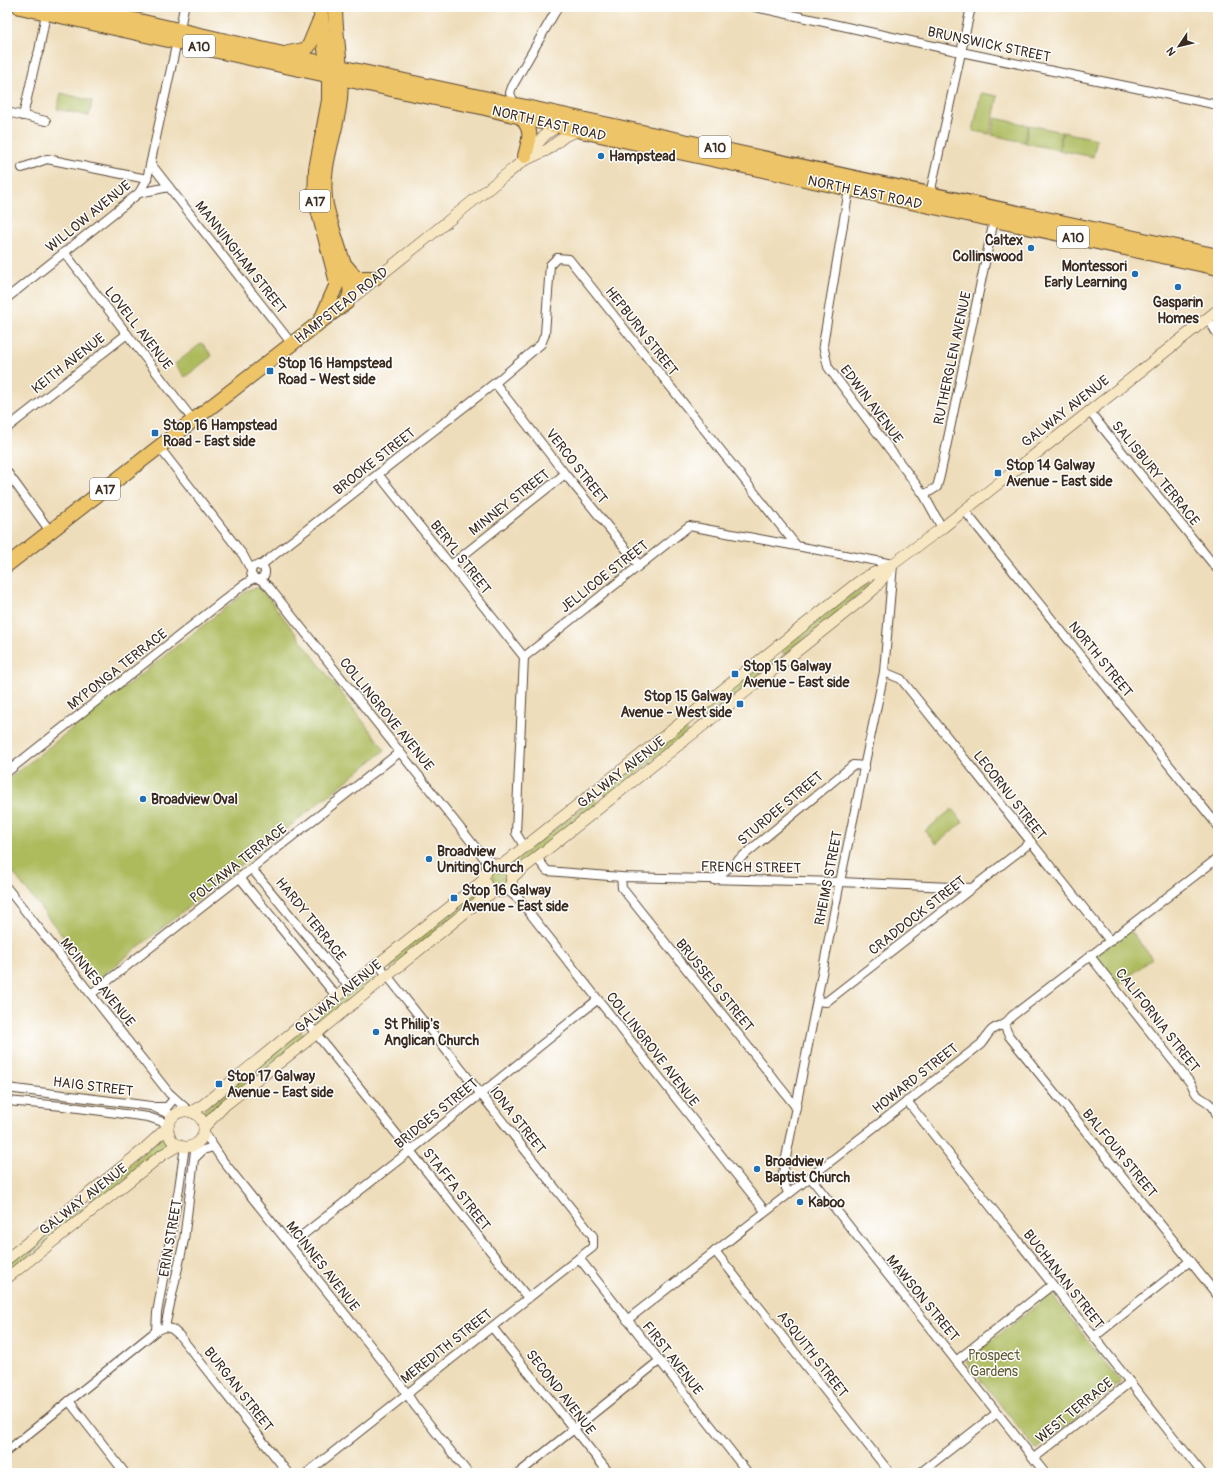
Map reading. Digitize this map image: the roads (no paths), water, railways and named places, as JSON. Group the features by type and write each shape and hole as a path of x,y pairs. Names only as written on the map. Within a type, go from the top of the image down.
{"highway":[{"name":"NORTH EAST ROAD","path":"20,7 46,13 61,11 179,35 333,70 514,104 579,124 848,189 929,200 994,220 1218,268"},
{"name":"NORTH EAST ROAD","path":"78,7 179,35 282,53 414,94 481,107 558,126"},
{"name":"A17","path":"320,322 336,286 336,279 316,208 314,189 316,169 328,106 329,83 333,70 336,33 335,7"},
{"name":"A17","path":"320,13 340,101 332,143 327,157 324,184 327,207 351,293 346,302"},
{"path":"282,53 302,51 306,49 311,42 320,13"},
{"path":"521,117 528,126 530,133 524,159"},
{"name":"NORTH EAST ROAD","path":"579,124 929,200 1218,256"},
{"path":"558,126 579,124"},
{"path":"343,261 356,278 375,278"},
{"name":"HAMPSTEAD ROAD","path":"7,565 346,302"}],"street":[{"name":"WILLOW AVENUE","path":"7,298 139,193 147,179 151,164 184,7"},
{"path":"514,104 510,93 512,87 558,7"},
{"name":"BRUNSWICK STREET","path":"755,7 961,52 1218,104"},
{"path":"929,200 971,7"},
{"path":"23,116 39,51 46,13"},
{"path":"7,112 46,121"},
{"name":"HAMPSTEAD ROAD","path":"524,159 548,150 579,124"},
{"name":"HAMPSTEAD ROAD","path":"346,302 524,159 546,134 558,126"},
{"path":"22,168 47,159 147,179"},
{"name":"MANNINGHAM STREET","path":"151,164 292,344"},
{"path":"139,193 169,187"},
{"name":"EDWIN AVENUE","path":"848,189 823,345 828,367 924,495 942,528"},
{"name":"RUTHERGLEN AVENUE","path":"924,495 937,487 940,476 994,220"},
{"name":"LOVELL AVENUE","path":"64,252 193,420"},
{"name":"HEPBURN STREET","path":"495,383 541,344 546,334 550,265 558,258 569,259 796,545"},
{"name":"GALWAY AVENUE","path":"190,1111 203,1105 378,964 492,869 524,846 857,583 893,564 942,528 1218,310"},
{"path":"1208,319 1218,335"},
{"name":"KEITH AVENUE","path":"7,428 127,334"},
{"name":"BROOKE STREET","path":"257,572 269,560 495,383"},
{"name":"VERCO STREET","path":"495,383 565,474 639,565"},
{"name":"SALISBURY TERRACE","path":"1089,411 1218,570"},
{"name":"COLLINGROVE AVENUE","path":"160,447 243,555 492,869"},
{"path":"7,472 50,532"},
{"name":"BERYL STREET","path":"378,474 524,657"},
{"name":"MINNEY STREET","path":"451,565 565,474"},
{"name":"NORTH STREET","path":"964,510 1218,826"},
{"name":"JELLICOE STREET","path":"524,657 689,526 893,564"},
{"name":"GALWAY AVENUE","path":"509,883 537,858 874,590 893,564"},
{"name":"RHEIMS STREET","path":"788,1193 782,1178 818,1001 840,882 884,672 893,564"},
{"name":"MYPONGA TERRACE","path":"7,772 242,586 257,572"},
{"path":"524,657 516,833 524,846"},
{"name":"LECORNU STREET","path":"884,672 901,679 1110,941"},
{"name":"POLTAWA TERRACE","path":"91,994 400,752"},
{"name":"STURDEE STREET","path":"714,880 853,765 865,766"},
{"name":"CRADDOCK STREET","path":"818,1001 826,1002 1031,842"},
{"name":"FRENCH STREET","path":"537,858 547,871 621,877 840,882 972,888"},
{"name":"HOWARD STREET","path":"627,1320 980,1044 996,1026 1004,1025 1012,1016 1218,858"},
{"name":"HARDY TERRACE","path":"252,868 349,987"},
{"path":"492,869 510,871 509,883 501,891 494,891 487,885 492,869"},
{"name":"BRUSSELS STREET","path":"621,877 622,888 796,1107"},
{"name":"HARDY TERRACE","path":"240,878 337,997"},
{"name":"COLLINGROVE AVENUE","path":"509,883 521,902 597,1000 765,1211"},
{"name":"MCINNES AVENUE","path":"7,888 169,1093 190,1111"},
{"name":"GALWAY AVENUE","path":"204,1130 225,1105 316,1034 473,906 494,891"},
{"name":"CALIFORNIA STREET","path":"1090,956 1192,1085 1195,1094 1210,1104 1218,1118"},
{"name":"IONA STREET","path":"378,964 593,1236"},
{"name":"BRIDGES STREET","path":"290,1244 481,1094 597,1000"},
{"name":"STAFFA STREET","path":"306,1021 528,1298"},
{"name":"BALFOUR STREET","path":"1004,1025 1009,1036 1218,1296"},
{"name":"HAIG STREET","path":"7,1088 151,1106 172,1120"},
{"name":"MCINNES AVENUE","path":"169,1093 172,1101 172,1120"},
{"name":"HAIG STREET","path":"7,1101 71,1107 172,1120"},
{"path":"151,1106 167,1106 172,1101"},
{"name":"BUCHANAN STREET","path":"907,1101 1202,1473"},
{"path":"181,1111 190,1111 200,1118 204,1130 197,1143 182,1146 171,1138 172,1120 181,1111"},
{"name":"GALWAY AVENUE","path":"7,1259 142,1151 172,1120"},
{"name":"MCINNES AVENUE","path":"204,1130 219,1155 401,1385 406,1394 468,1473"},
{"name":"MCINNES AVENUE","path":"197,1143 210,1148 219,1155"},
{"name":"ERIN STREET","path":"165,1327 184,1240 197,1143"},
{"name":"GALWAY AVENUE","path":"7,1278 162,1155 182,1146"},
{"name":"ERIN STREET","path":"156,1331 179,1188 182,1146"},
{"path":"195,1158 203,1150 210,1148"},
{"name":"MAWSON STREET","path":"810,1177 1045,1473"},
{"name":"MEREDITH STREET","path":"307,1473 593,1247 593,1236"},
{"name":"ASQUITH STREET","path":"715,1251 890,1473"},
{"name":"FIRST AVENUE","path":"579,1258 748,1473"},
{"path":"1094,1337 1190,1261"},
{"path":"956,1361 1052,1285"},
{"path":"7,1451 156,1331 165,1327"},
{"name":"BURGAN STREET","path":"165,1327 172,1329 179,1335 288,1473"},
{"name":"SECOND AVENUE","path":"492,1327 608,1473"},
{"path":"519,1473 659,1361"},
{"name":"WEST TERRACE","path":"1034,1458 1130,1382"},
{"path":"69,1401 126,1473"},
{"path":"920,1473 997,1413"}],"place":[{"name":"Hampstead","path":"601,156"},
{"name":"Caltex Collinswood","path":"1031,248"},
{"name":"Montessori Early Learning","path":"1135,274"},
{"name":"Gasparin Homes","path":"1178,287"},
{"name":"Stop 16 Hampstead Road - West side","path":"270,371"},
{"name":"Stop 16 Hampstead Road - East side","path":"155,433"},
{"name":"Stop 14 Galway Avenue - East side","path":"998,473"},
{"name":"Stop 15 Galway Avenue - East side","path":"735,674"},
{"name":"Stop 15 Galway Avenue - West side","path":"740,704"},
{"name":"Broadview Oval","path":"143,799"},
{"name":"Broadview Uniting Church","path":"429,859"},
{"name":"Stop 16 Galway Avenue - East side","path":"454,898"},
{"name":"St Philip's Anglican Church","path":"376,1032"},
{"name":"Stop 17 Galway Avenue - East side","path":"219,1084"},
{"name":"Broadview Baptist Church","path":"757,1169"},
{"name":"Kaboo","path":"800,1202"}],"park label":[{"name":"Prospect Gardens","path":"994,1364"}]}
